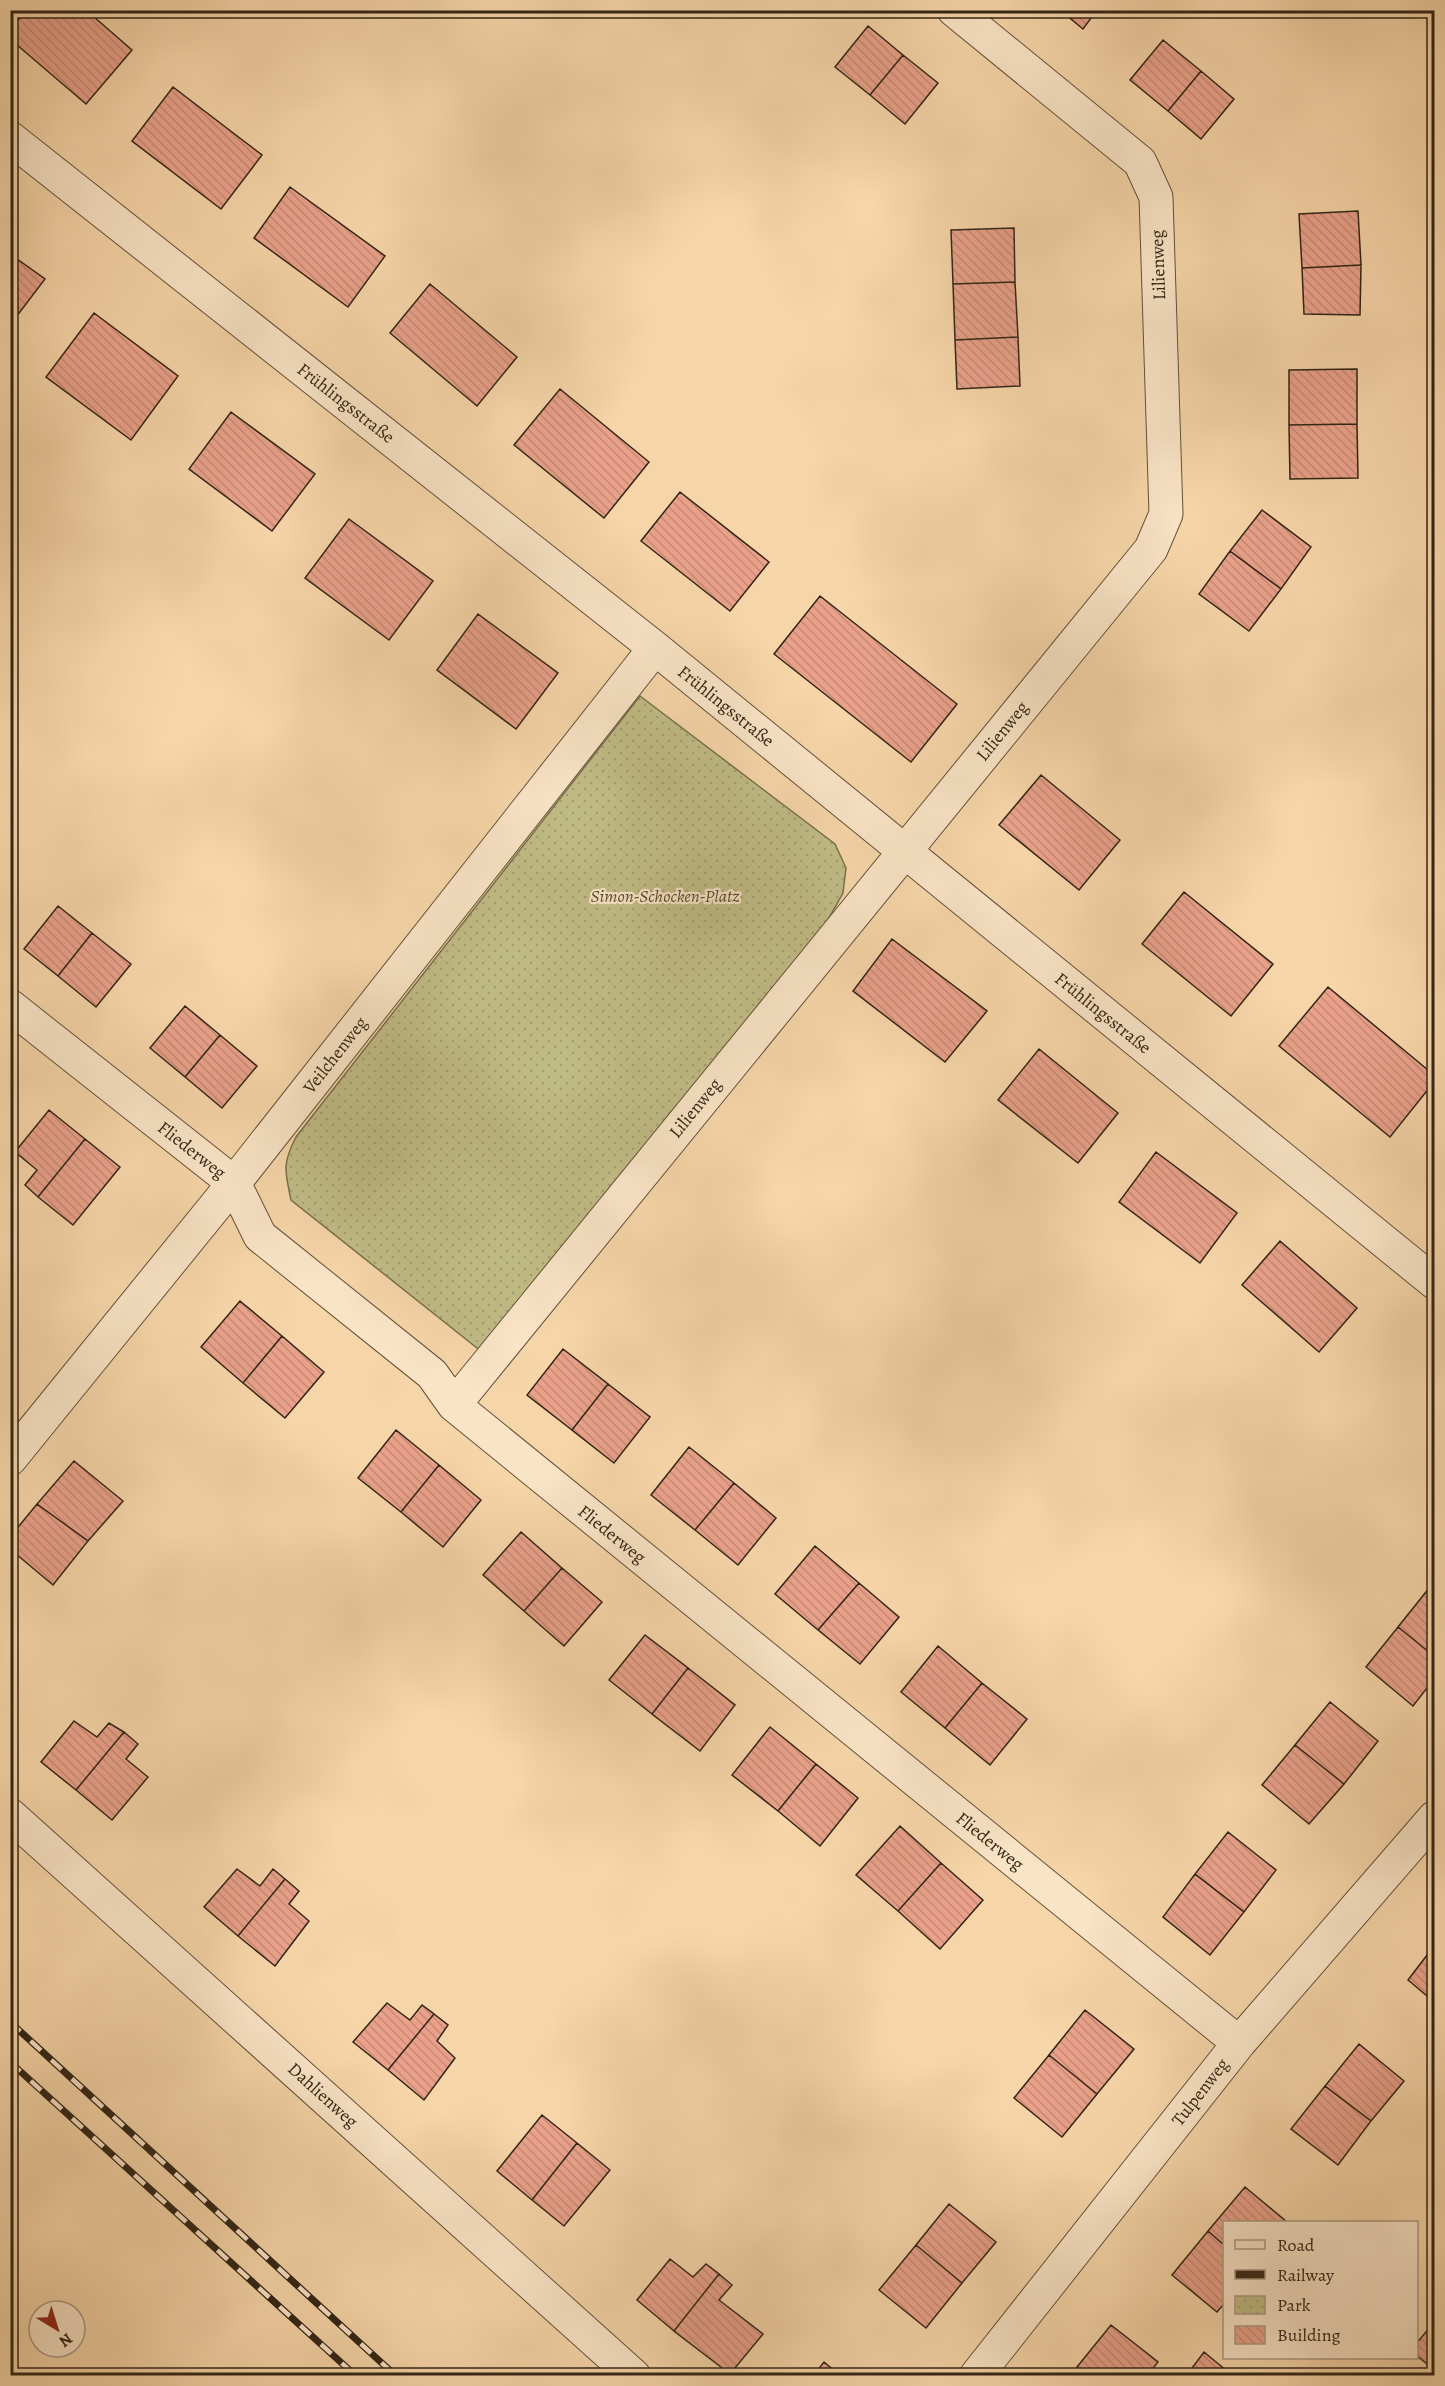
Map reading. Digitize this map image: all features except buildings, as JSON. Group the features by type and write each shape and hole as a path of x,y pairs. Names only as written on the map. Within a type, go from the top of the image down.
{"street":[{"name":"Lilienweg","path":"454,1405 1151,549 1166,514 1156,197 1140,162 954,10"},
{"name":"Frühlingsstraße","path":"10,138 655,648 1434,1282"},
{"name":"Veilchenweg","path":"10,1459 234,1183 655,648"},
{"name":"Fliederweg","path":"10,1006 234,1183 260,1236 432,1374 454,1405 1239,2043"},
{"name":"Dahlienweg","path":"10,1815 634,2376"},
{"name":"Tulpenweg","path":"976,2376 1239,2043 1434,1818"}],"green space":[{"name":"Simon-Schocken-Platz","path":"640,696 835,844 846,868 843,893 825,925 482,1352 291,1200 286,1174 288,1154 296,1137"}],"railway":[{"path":"10,2022 396,2376"},
{"path":"10,2062 356,2376"}]}
